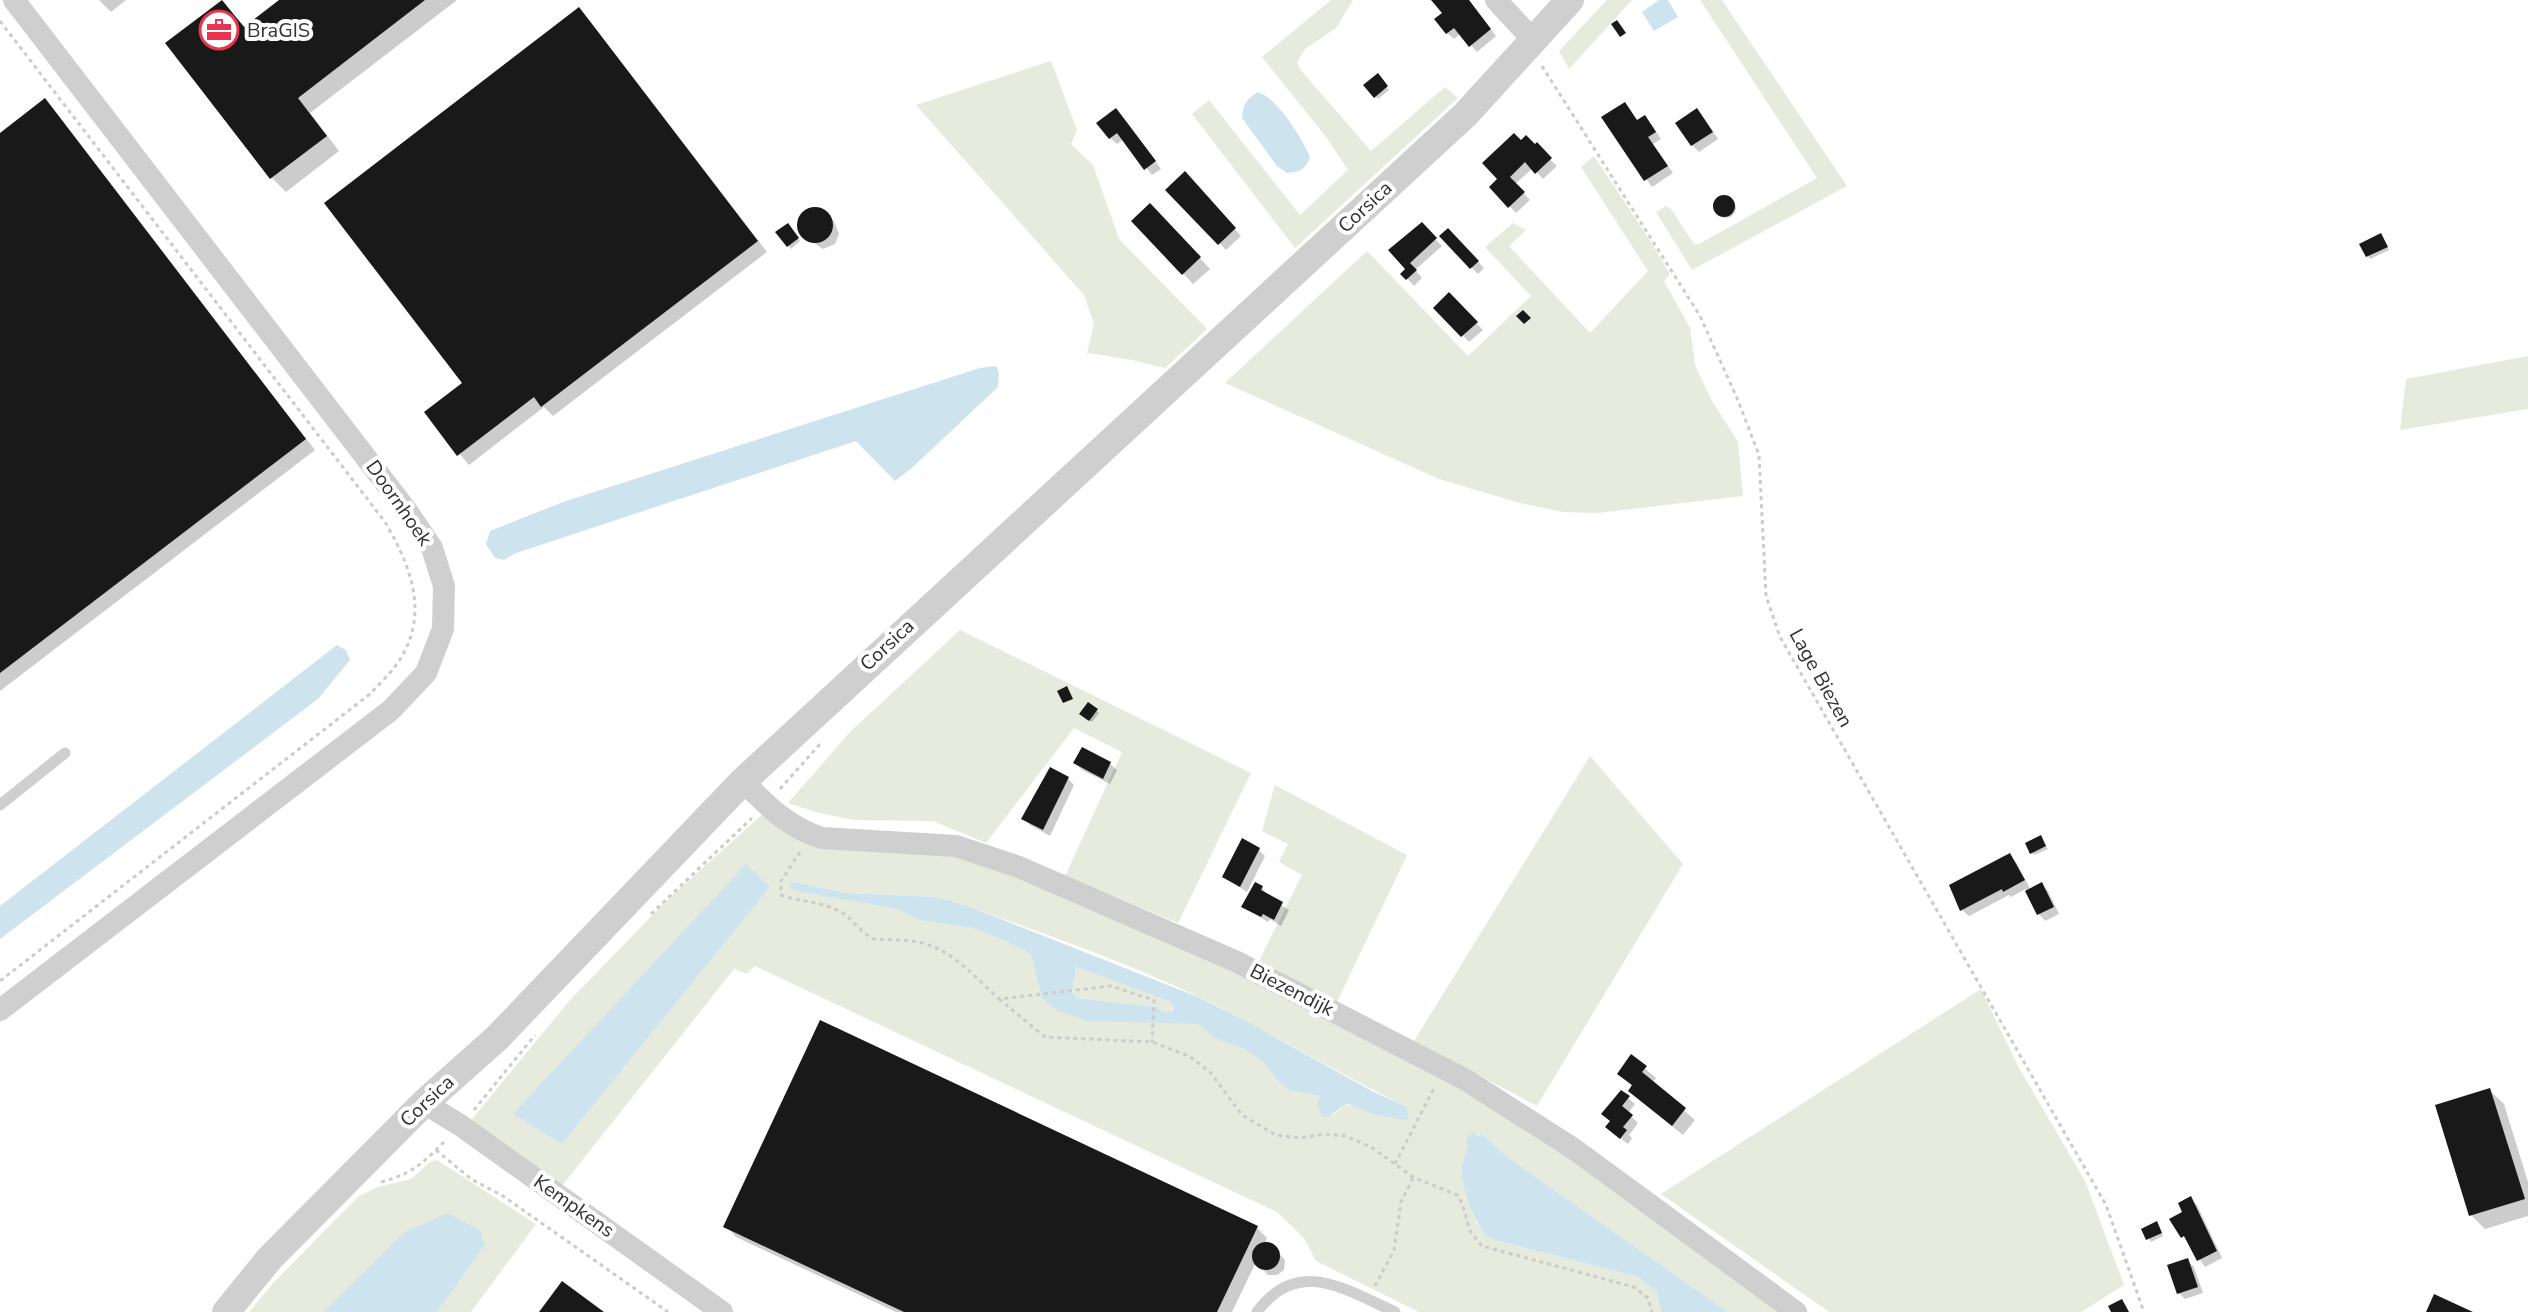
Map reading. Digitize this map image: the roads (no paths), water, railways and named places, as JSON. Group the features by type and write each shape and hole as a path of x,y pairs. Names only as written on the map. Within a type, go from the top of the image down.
{"street":[{"name":"Doornhoek","path":"0,1010 391,710 426,673 443,629 444,586 432,548 407,511 14,0"},
{"path":"1496,0 1534,41"},
{"name":"Corsica","path":"226,1312 270,1258 424,1103 497,1038 743,781 1465,115 1570,0"},
{"name":"Biezendijk","path":"743,781 766,805 807,833 822,838 956,846 1019,867 1235,961 1466,1080 1574,1149 1796,1312"},
{"name":"Kempkens","path":"424,1103 460,1125 722,1312"}],"lane":[{"path":"0,805 65,753"},
{"path":"1257,1312 1271,1296 1289,1285 1308,1280 1329,1282 1395,1312"}],"water":[{"path":"1659,0 1668,0 1678,17 1654,31 1642,12"},
{"path":"1258,92 1281,110 1301,140 1310,157 1302,169 1287,173 1277,166 1242,118 1246,103"},
{"path":"996,366 998,387 895,481 856,441 516,553 504,560 495,558 486,544 490,531 563,502 980,368"},
{"path":"337,645 346,650 350,660 318,699 0,939 0,906"},
{"path":"746,864 770,887 562,1144 513,1114"},
{"path":"790,883 847,893 936,897 968,906 1198,997 1407,1107 1409,1118 1376,1115 1349,1104 1331,1116 1323,1117 1317,1106 1320,1096 1291,1091 1263,1062 1244,1049 1216,1039 1198,1024 1088,1021 1059,1011 1042,999 1031,954 1008,942 972,928 919,920 897,909 800,892 790,888","holes":["1076,967 1171,1002 1173,1010 1165,1013 1157,1007 1076,998 1072,993"]},
{"path":"1472,1133 1478,1136 1481,1133 1506,1156 1728,1312 1661,1312 1656,1291 1638,1277 1491,1239 1475,1217 1463,1179 1468,1146 1465,1141"},
{"path":"448,1213 480,1231 485,1245 437,1312 323,1312 403,1233"}],"place":[{"name":"BraGIS","path":"219,30"}]}
